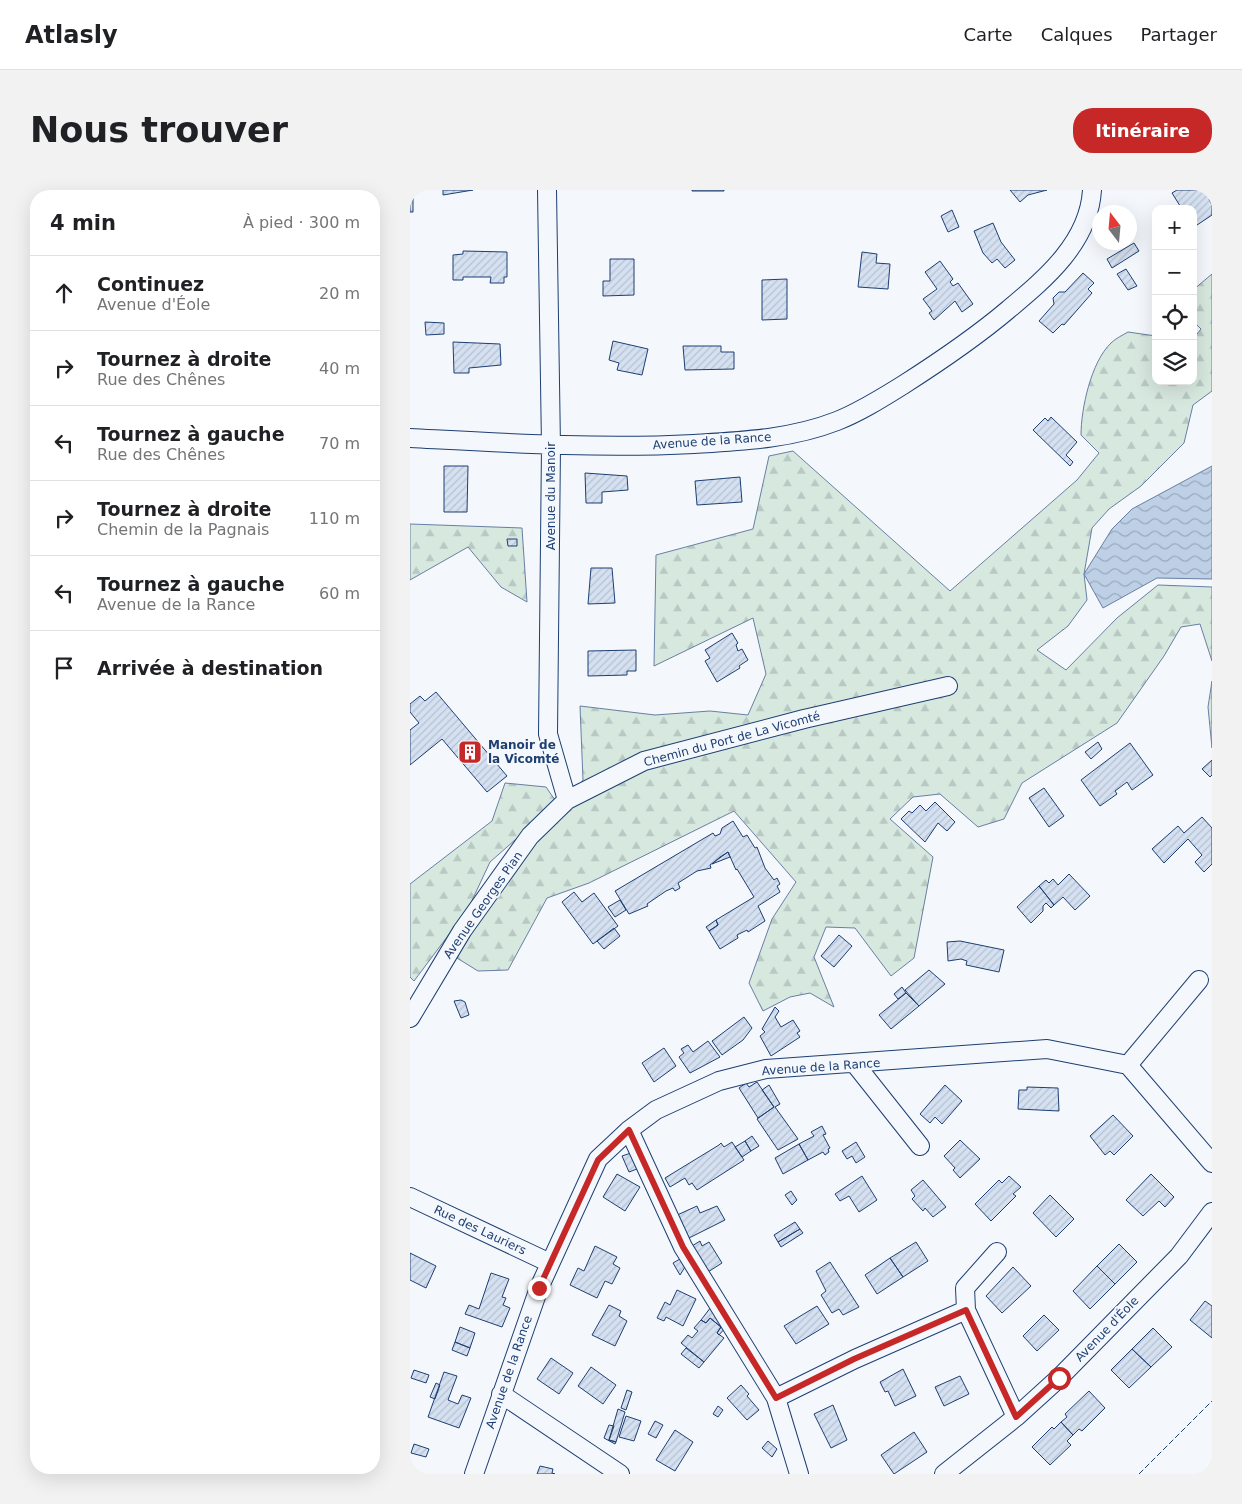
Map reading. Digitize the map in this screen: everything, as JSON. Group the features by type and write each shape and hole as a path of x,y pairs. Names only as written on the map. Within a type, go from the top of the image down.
{"street":[{"name":"Avenue du Manoir","path":"547,190 551,446 548,734 567,800"},
{"name":"Avenue de la Rance","path":"410,438 551,446 666,445 762,440 802,433 838,421 872,404 951,353 1022,298 1049,273 1072,246 1085,222 1092,190"},
{"name":"Chemin du Port de La Vicomté","path":"567,800 644,761 844,710 948,686"},
{"name":"Avenue Georges Pian","path":"410,1018 462,931 530,836 567,800"},
{"path":"1199,980 1128,1065 1212,1163"},
{"name":"Avenue de la Rance","path":"474,1474 501,1394 550,1263 598,1160 629,1130 656,1110 719,1081 766,1069 1047,1049 1128,1065"},
{"path":"854,1064 920,1146"},
{"path":"629,1130 683,1247 776,1398 799,1474"},
{"name":"Rue des Lauriers","path":"410,1197 550,1263"},
{"name":"Avenue d'Éole","path":"944,1474 1016,1417 1059,1378 1178,1256 1212,1212"},
{"path":"997,1252 965,1288 966,1310 1016,1417"},
{"path":"776,1398 854,1359 966,1310"},
{"path":"501,1394 620,1474"}],"green space":[{"path":"1212,274 1212,391 1193,405 1184,443 1141,486 1109,509 1092,528 1084,574 1087,600 1068,626 1037,650 1066,670 1117,618 1158,585 1212,587 1212,661 1200,624 1181,627 1164,656 1117,723 1022,783 1004,819 978,827 940,794 913,797 890,819 933,857 914,958 891,976 855,928 826,927 814,957 834,1007 810,993 790,997 763,1011 749,983 772,919 796,882 734,811 589,883 547,898 508,970 478,971 457,958 469,932 525,853 558,817 583,780 580,706 655,715 710,711 748,715 766,674 753,618 654,666 656,555 753,529 769,456 793,451 950,591 1077,480 1099,453 1081,435 1081,424 1088,386 1104,351 1113,341 1128,332 1152,335 1152,385 1197,385 1197,334 1201,329 1197,325 1197,287"},
{"path":"410,524 522,528 527,602 501,587 468,547 410,580"},
{"path":"1212,681 1212,748 1208,707"},
{"path":"505,783 546,787 557,803 490,862 468,909 414,981 410,977 410,884 492,821"}],"water":[{"path":"1212,466 1212,579 1157,578 1103,608 1084,574 1112,529 1132,509"}],"building":[{"path":"443,190 473,190 443,195"},
{"path":"724,190 724,191 692,191"},
{"path":"1010,190 1047,190 1028,195 1020,202"},
{"path":"1177,190 1209,190 1212,196 1209,199 1212,205 1212,215 1197,225 1197,205 1180,205 1172,193"},
{"path":"410,194 413,194 413,212 410,212"},
{"path":"952,210 959,227 948,232 941,216"},
{"path":"993,223 1001,242 1015,260 1005,268 997,259 992,263 983,253 974,231"},
{"path":"1137,248 1139,251 1112,268 1107,259 1122,250 1137,250"},
{"path":"463,251 507,252 507,277 504,277 504,283 490,283 491,277 463,277 463,280 453,280 453,255 463,254"},
{"path":"862,252 877,254 876,263 890,264 888,289 858,287"},
{"path":"610,259 634,259 634,295 603,296 603,281 610,281"},
{"path":"940,261 953,279 950,282 953,286 958,283 973,304 962,312 955,301 934,320 929,313 932,311 923,299 937,289 925,272"},
{"path":"1126,269 1137,286 1128,290 1117,274"},
{"path":"1083,273 1094,283 1088,289 1092,293 1064,325 1062,324 1053,333 1039,321 1054,304 1053,298 1059,292 1065,292"},
{"path":"787,279 787,319 762,320 762,280"},
{"path":"425,322 444,323 444,334 426,335"},
{"path":"613,341 648,349 642,375 617,370 619,363 609,360"},
{"path":"453,342 500,344 501,365 469,368 469,373 454,373"},
{"path":"683,346 721,346 721,352 734,352 734,369 685,370"},
{"path":"1051,417 1077,442 1066,455 1073,462 1070,466 1033,430 1045,418 1048,421"},
{"path":"444,466 468,466 467,512 444,512"},
{"path":"585,473 627,476 628,490 602,492 602,503 586,503"},
{"path":"740,477 742,502 697,505 695,481"},
{"path":"507,539 517,539 517,546 508,546"},
{"path":"591,568 612,568 615,603 588,604"},
{"path":"732,633 738,643 736,645 738,651 742,649 748,660 739,666 740,668 717,682 705,661 710,658 705,650"},
{"path":"636,650 636,671 627,671 627,675 588,676 588,651"},
{"name":"Manoir de la Vicomté","path":"436,692 507,776 487,792 442,739 410,765 410,730 419,723 410,712 410,704 420,696 425,701"},
{"path":"1098,742 1102,749 1091,759 1085,752"},
{"path":"1130,743 1153,775 1132,790 1127,782 1115,791 1117,794 1100,806 1081,780"},
{"path":"1212,760 1212,775 1210,777 1202,769"},
{"path":"1044,788 1064,816 1049,827 1029,798"},
{"path":"935,802 955,822 947,831 938,823 925,842 901,819 909,811 912,813 920,805 926,811"},
{"path":"1202,817 1212,828 1212,864 1204,872 1195,862 1202,855 1188,839 1164,863 1152,849 1178,826 1184,833"},
{"path":"733,821 743,837 747,835 755,848 757,847 765,868 774,880 777,878 780,884 777,886 780,892 758,906 765,921 748,932 747,930 737,935 738,938 720,949 709,931 718,925 716,920 754,897 736,870 728,852 710,865 711,868 697,871 678,883 680,888 675,891 673,888 666,891 647,904 648,906 629,914 615,891 713,833 715,836 720,834 722,828"},
{"path":"728,852 730,857 712,864 720,857"},
{"path":"1069,874 1090,896 1075,910 1063,897 1054,905 1039,886 1046,880 1049,883 1053,879 1058,885"},
{"path":"1039,886 1054,905 1051,908 1046,903 1043,906 1043,911 1031,923 1017,907"},
{"path":"574,892 582,902 594,893 618,926 593,944 562,902"},
{"path":"620,900 626,910 615,917 608,907"},
{"path":"716,920 718,925 709,931 706,927"},
{"path":"614,928 620,936 604,949 597,941"},
{"path":"839,935 852,946 834,967 821,956"},
{"path":"960,941 1004,950 999,972 966,965 967,961 961,959 948,961 947,942"},
{"path":"929,970 945,984 919,1006 905,990"},
{"path":"902,987 906,993 898,999 894,994"},
{"path":"906,993 919,1006 891,1029 879,1015"},
{"path":"461,1000 465,1002 469,1015 461,1018 454,1001"},
{"path":"775,1007 779,1011 775,1017 781,1027 793,1020 800,1031 797,1033 800,1037 771,1056 760,1036 765,1032 762,1029"},
{"path":"744,1017 752,1028 743,1040 722,1055 712,1041"},
{"path":"708,1041 720,1057 690,1073 679,1057 684,1053 681,1049 688,1045 693,1052"},
{"path":"664,1048 676,1066 654,1082 642,1063"},
{"path":"757,1082 774,1107 758,1118 739,1088 746,1083 749,1087"},
{"path":"769,1085 780,1104 775,1107 798,1139 778,1150 757,1119 774,1107 762,1090"},
{"path":"945,1085 962,1101 942,1124 935,1117 930,1123 920,1114"},
{"path":"1027,1087 1058,1088 1059,1111 1018,1109 1019,1090 1027,1090"},
{"path":"1113,1115 1133,1136 1114,1155 1110,1151 1105,1155 1090,1136"},
{"path":"822,1126 826,1134 823,1135 830,1148 828,1149 829,1152 825,1155 823,1152 808,1160 799,1144 814,1136 811,1132"},
{"path":"752,1136 759,1146 751,1151 745,1141"},
{"path":"960,1140 980,1159 960,1178 953,1170 955,1168 944,1156"},
{"path":"745,1141 751,1151 742,1157 735,1147"},
{"path":"732,1142 744,1160 697,1190 692,1183 689,1185 685,1178 670,1187 665,1178 721,1143 724,1147"},
{"path":"856,1142 865,1157 856,1163 852,1156 847,1159 842,1151"},
{"path":"799,1144 808,1160 783,1174 775,1158"},
{"path":"631,1153 637,1169 629,1172 622,1156"},
{"path":"617,1174 640,1187 625,1211 603,1197"},
{"path":"1151,1174 1174,1197 1165,1207 1159,1201 1143,1216 1126,1200"},
{"path":"862,1176 877,1200 859,1212 849,1196 840,1201 835,1194"},
{"path":"1009,1176 1021,1187 1013,1194 1016,1196 991,1221 975,1204 999,1180 1002,1183"},
{"path":"923,1180 946,1207 933,1217 925,1208 923,1211 912,1199 915,1196 911,1190"},
{"path":"791,1191 797,1200 792,1205 785,1195"},
{"path":"1050,1195 1074,1219 1056,1237 1033,1213"},
{"path":"697,1206 700,1213 717,1206 725,1220 687,1239 675,1216"},
{"path":"795,1222 800,1229 778,1242 774,1235"},
{"path":"800,1229 803,1233 781,1247 778,1242"},
{"path":"700,1241 702,1246 709,1242 722,1263 708,1272 692,1246"},
{"path":"916,1242 928,1261 903,1277 890,1258"},
{"path":"1119,1244 1137,1262 1115,1284 1097,1266"},
{"path":"595,1246 617,1257 613,1264 620,1268 612,1284 605,1281 597,1298 570,1285 578,1268 584,1271"},
{"path":"410,1253 436,1266 426,1288 410,1280"},
{"path":"890,1258 903,1277 877,1294 865,1275"},
{"path":"680,1259 685,1267 680,1275 673,1263"},
{"path":"830,1262 859,1307 843,1315 839,1309 832,1313 821,1295 826,1291 816,1271"},
{"path":"1097,1266 1115,1284 1090,1309 1073,1291"},
{"path":"1013,1267 1031,1286 1002,1313 986,1296"},
{"path":"491,1273 509,1279 502,1297 506,1298 503,1305 510,1308 502,1327 465,1314 469,1305 479,1309"},
{"path":"677,1290 696,1299 683,1326 666,1317 664,1321 657,1318 665,1302 670,1305"},
{"path":"1205,1301 1212,1306 1212,1338 1190,1320"},
{"path":"609,1305 621,1311 619,1316 627,1321 615,1346 592,1335"},
{"path":"817,1306 829,1324 796,1344 784,1326"},
{"path":"711,1307 725,1328 719,1335 717,1333 721,1327 710,1318 706,1323 701,1320"},
{"path":"1044,1315 1059,1330 1037,1351 1023,1336"},
{"path":"710,1318 721,1327 717,1333 724,1338 704,1362 681,1343 688,1335 692,1338 698,1331 694,1328 701,1320 706,1323"},
{"path":"460,1327 475,1333 470,1348 455,1342"},
{"path":"1153,1328 1172,1347 1151,1367 1132,1349"},
{"path":"455,1342 470,1348 467,1356 452,1350"},
{"path":"686,1348 704,1362 699,1368 681,1354"},
{"path":"1132,1349 1151,1367 1129,1388 1111,1370"},
{"path":"551,1358 573,1373 559,1394 537,1379"},
{"path":"591,1367 616,1385 603,1404 578,1386"},
{"path":"903,1369 916,1396 895,1406 888,1391 885,1392 880,1382"},
{"path":"414,1370 429,1375 426,1383 411,1378"},
{"path":"444,1372 457,1376 448,1400 458,1404 462,1395 471,1398 459,1428 428,1417"},
{"path":"960,1376 969,1394 944,1406 935,1387"},
{"path":"436,1383 440,1385 435,1399 430,1397"},
{"path":"741,1385 749,1394 747,1396 759,1410 747,1420 727,1398"},
{"path":"627,1390 632,1392 626,1410 621,1408"},
{"path":"1089,1391 1105,1408 1082,1431 1079,1429 1073,1435 1061,1422 1067,1417 1065,1414"},
{"path":"833,1405 847,1440 831,1448 814,1414"},
{"path":"718,1406 723,1410 718,1417 713,1414"},
{"path":"618,1409 625,1412 616,1442 609,1440"},
{"path":"626,1416 641,1421 634,1441 619,1437"},
{"path":"655,1421 663,1425 656,1438 648,1434"},
{"path":"1061,1422 1073,1435 1067,1441 1071,1445 1050,1465 1032,1447 1052,1427 1054,1429"},
{"path":"609,1425 614,1426 609,1440 616,1442 615,1444 604,1438"},
{"path":"675,1430 693,1442 675,1471 656,1460"},
{"path":"914,1432 927,1452 894,1474 881,1455"},
{"path":"768,1441 777,1449 772,1457 762,1448"},
{"path":"414,1444 429,1449 426,1457 411,1453"},
{"path":"540,1466 553,1469 552,1473 555,1474 537,1474"}],"fence":[{"path":"1139,1474 1212,1401"}],"place":[{"name":"Manoir de la Vicomté","path":"470,752"}],"route":[{"path":"539,1288 598,1160 629,1130 683,1247 752,1356 776,1398 854,1359 966,1310 1016,1417 1059,1378"}]}
